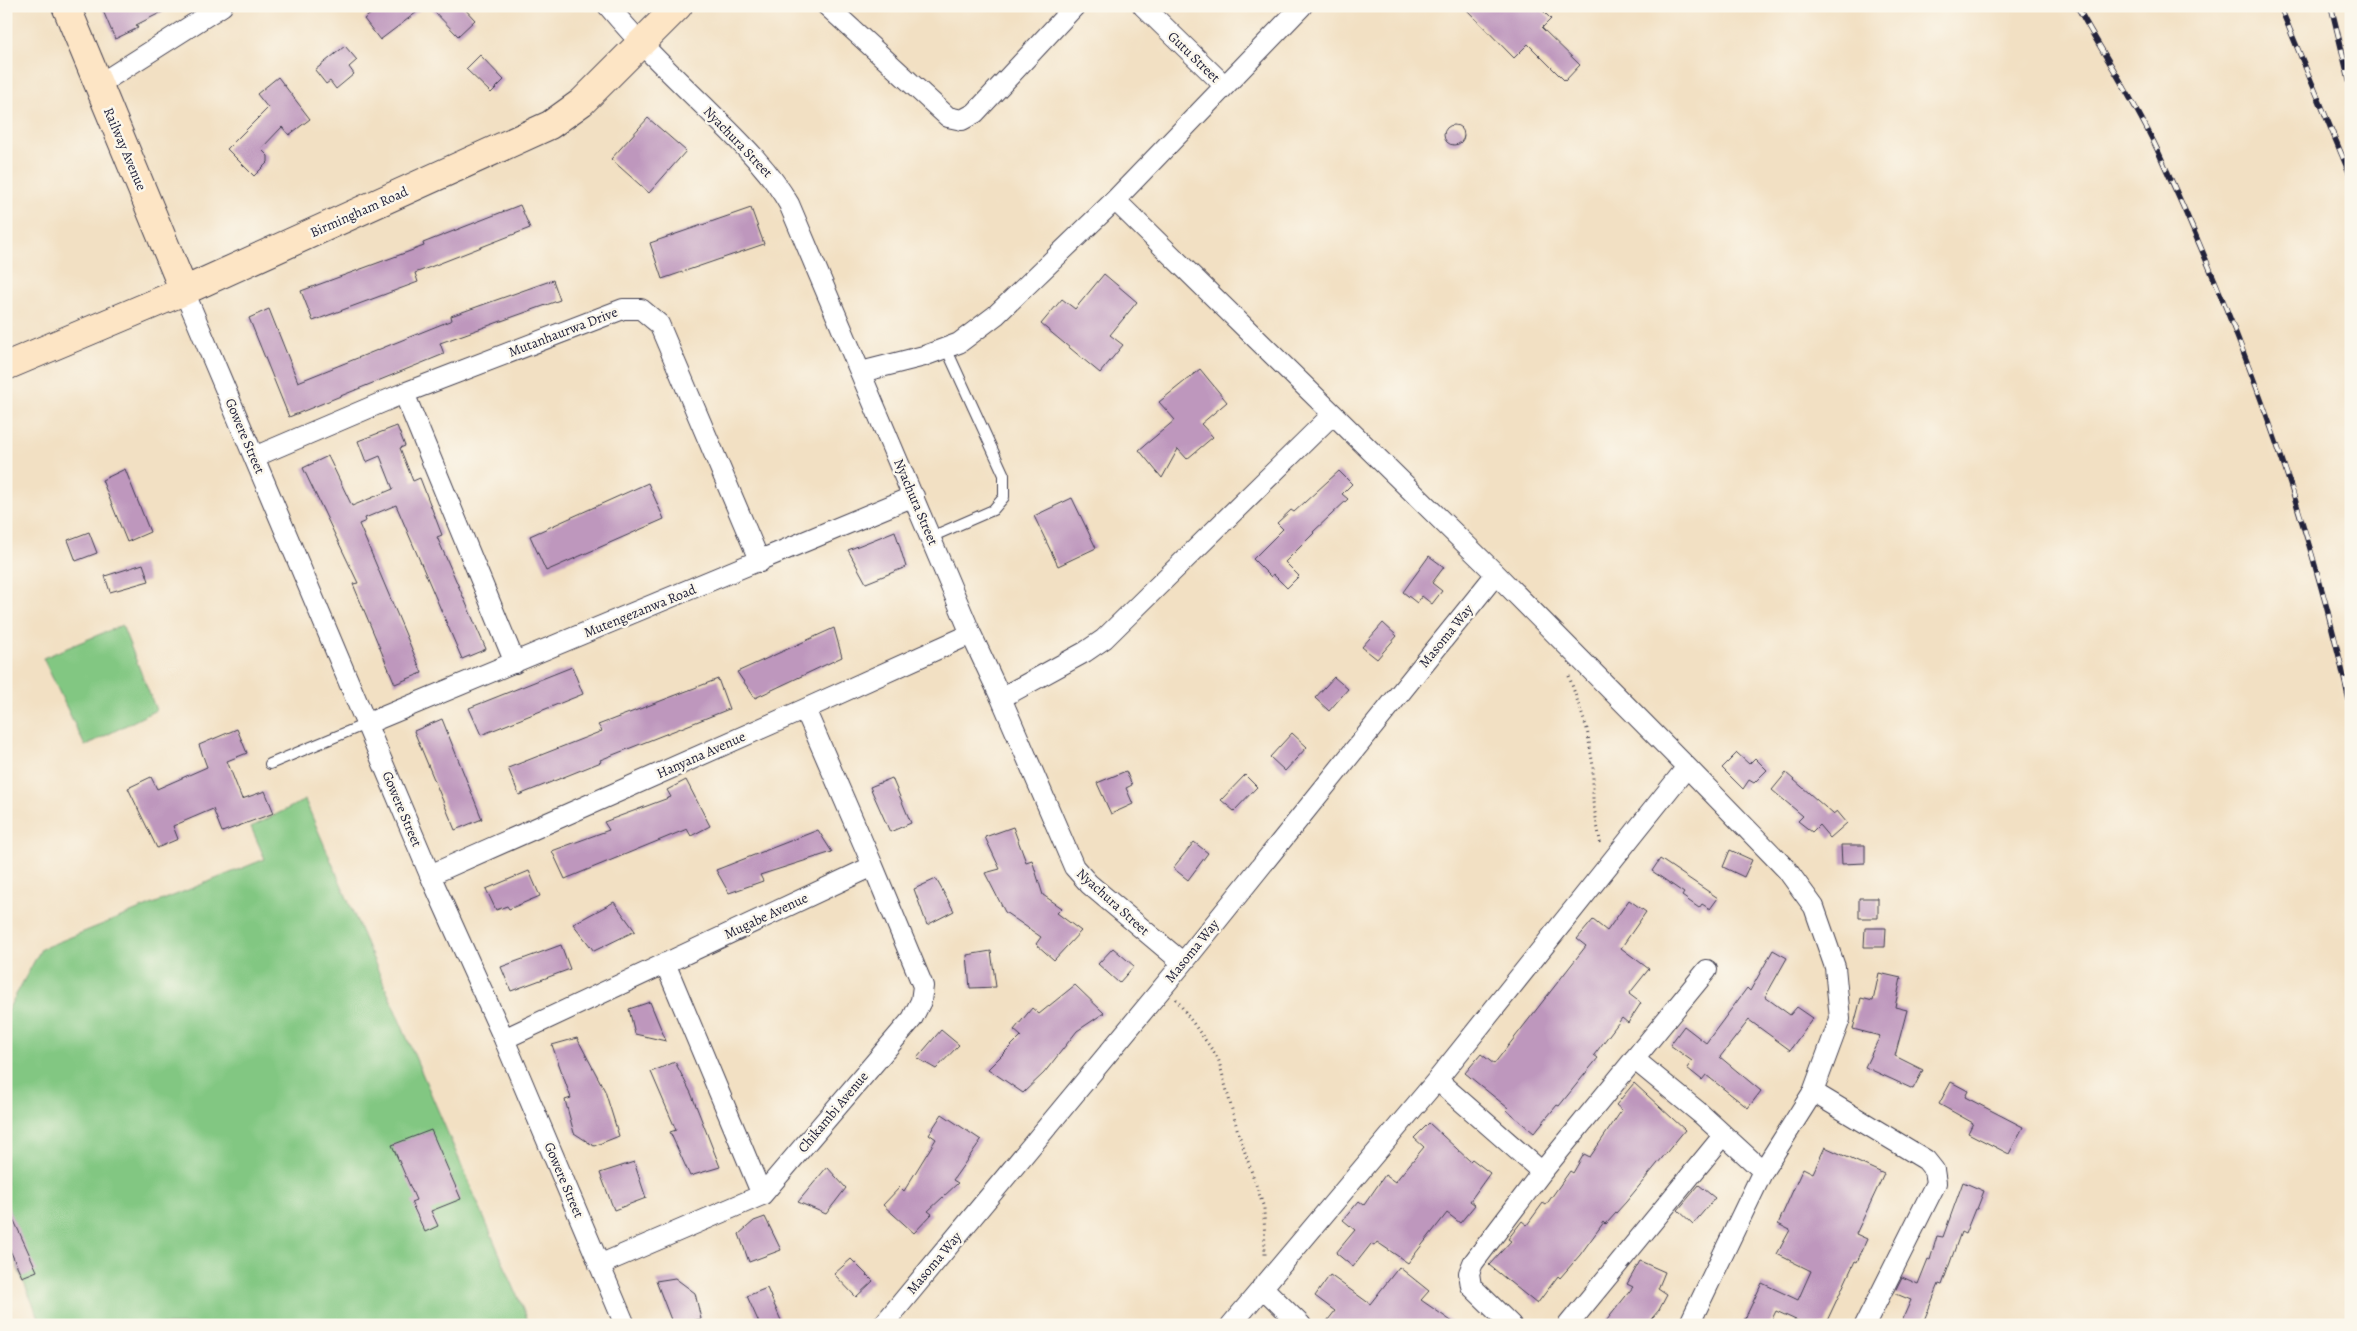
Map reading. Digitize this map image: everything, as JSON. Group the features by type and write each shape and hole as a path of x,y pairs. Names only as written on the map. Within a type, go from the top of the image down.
{"street":[{"name":"Railway Avenue","path":"66,6 184,291"},
{"path":"98,85 222,6"},
{"name":"Nyachura Street","path":"608,6 641,45 751,153 775,180 789,204 971,634 1001,698 1074,867 1089,884 1183,962"},
{"name":"Birmingham Road","path":"6,366 184,291 550,125 582,102 678,6"},
{"path":"827,6 948,117 962,120 975,113 1075,6"},
{"name":"Gutu Street","path":"1143,6 1225,86"},
{"path":"861,372 924,356 959,343 996,315 1115,200 1302,6"},
{"path":"1115,200 1496,574 1686,766 1787,870 1814,907 1834,967 1840,1019 1813,1092 1763,1171 1689,1325"},
{"name":"Gowere Street","path":"184,291 430,875 504,1039 625,1325"},
{"name":"Mutanhaurwa Drive","path":"254,457 404,393 623,308 641,309 659,324 760,562"},
{"path":"404,393 515,663"},
{"path":"1001,698 1085,652 1104,639 1332,415"},
{"name":"Mutengezanwa Road","path":"366,724 760,562 914,496"},
{"name":"Masoma Way","path":"883,1325 1183,962 1496,574"},
{"name":"Hanyana Avenue","path":"430,875 971,634"},
{"path":"806,709 873,866"},
{"path":"1231,1325 1437,1080 1686,766"},
{"name":"Mugabe Avenue","path":"504,1039 873,866"},
{"name":"Chikambi Avenue","path":"599,1265 762,1195 912,1019 921,1002 923,986 873,866"},
{"path":"665,964 762,1195"},
{"path":"1511,1325 1471,1286 1469,1273 1473,1263 1542,1172 1707,970"},
{"path":"1634,1059 1763,1171"},
{"path":"1437,1080 1542,1172"},
{"path":"1813,1092 1926,1160 1934,1170 1936,1183 1865,1325"},
{"path":"1568,1325 1723,1136"},
{"path":"1262,1287 1301,1325"}],"lane":[{"path":"931,537 993,510 1004,497 1004,475 946,348"},
{"path":"270,764 366,724"}],"path":[{"path":"1568,672 1587,730 1593,766 1593,802 1605,868"},
{"path":"1164,985 1218,1058 1238,1132 1264,1208 1266,1244 1262,1287"}],"green space":[{"path":"122,625 156,710 85,746 43,658"},
{"path":"305,800 530,1325 42,1325 6,1241 6,1013 41,949 265,859 251,827"}],"building":[{"path":"101,6 174,6 136,25 138,28 115,39"},
{"path":"381,6 425,6 380,40 364,19"},
{"path":"429,6 462,6 475,20 458,36"},
{"path":"1463,6 1538,6 1551,19 1542,28 1580,65 1565,81 1528,44 1514,58"},
{"path":"345,46 357,60 349,67 354,74 336,89 330,81 326,84 315,70"},
{"path":"480,55 504,80 491,93 466,69"},
{"path":"278,77 310,119 289,135 282,127 261,149 268,156 268,162 254,176 227,149 268,108 257,94"},
{"path":"648,118 686,151 649,193 611,159"},
{"path":"1454,125 1461,128 1464,135 1461,142 1454,145 1447,142 1444,135 1447,128"},
{"path":"520,205 530,228 415,273 418,282 313,321 301,291 424,246 423,243"},
{"path":"751,208 764,244 662,279 650,243"},
{"path":"1104,274 1137,302 1110,335 1123,345 1100,373 1041,324 1062,299 1075,309"},
{"path":"553,280 560,300 440,343 444,354 289,417 249,318 269,309 298,382 452,320 451,316"},
{"path":"1200,369 1227,402 1201,424 1213,437 1187,459 1178,449 1162,478 1139,450 1175,420 1159,402"},
{"path":"397,426 405,446 400,448 413,481 420,478 442,535 437,537 486,649 462,659 396,505 365,518 366,521 359,524 422,673 395,684 353,584 358,583 303,468 328,456 352,506 393,489 380,456 366,462 358,441"},
{"path":"125,469 150,532 127,542 102,480"},
{"path":"1339,471 1352,484 1342,494 1348,499 1285,562 1299,576 1287,588 1273,574 1271,577 1253,559 1283,529 1277,523 1291,510 1294,512"},
{"path":"648,483 664,519 546,571 530,536"},
{"path":"1072,498 1096,548 1058,566 1034,516"},
{"path":"895,531 906,567 866,583 848,550"},
{"path":"89,532 97,553 76,561 68,540"},
{"path":"1429,556 1444,567 1432,583 1442,591 1432,604 1422,596 1417,603 1403,592"},
{"path":"143,564 149,581 110,592 105,576"},
{"path":"1383,623 1397,636 1377,659 1362,647"},
{"path":"834,628 842,657 755,698 737,672"},
{"path":"572,667 583,694 481,735 469,708"},
{"path":"1334,677 1348,689 1329,711 1315,698"},
{"path":"718,679 729,709 600,760 601,762 519,795 508,768 602,731 598,725"},
{"path":"442,719 482,819 455,830 414,731"},
{"path":"237,729 247,753 227,761 242,799 265,791 274,813 222,832 213,809 173,826 178,839 157,848 128,788 151,777 157,789 207,767 199,745"},
{"path":"1292,733 1307,747 1285,771 1270,757"},
{"path":"1737,753 1749,764 1755,758 1767,770 1754,783 1749,780 1743,789 1722,768"},
{"path":"1126,771 1132,785 1126,788 1133,804 1111,814 1097,783"},
{"path":"1786,773 1833,814 1837,811 1847,823 1830,838 1819,825 1812,832 1798,821 1803,816 1772,790"},
{"path":"1245,775 1257,787 1234,811 1221,800"},
{"path":"892,778 911,823 890,832 870,787"},
{"path":"686,780 710,826 691,836 687,829 565,879 552,851 609,830 604,822 671,797 667,790"},
{"path":"1013,827 1026,862 1032,860 1043,895 1062,908 1057,913 1081,931 1054,960 1036,944 1041,937 1005,912 985,873 1000,869 985,837"},
{"path":"818,830 832,852 760,875 763,881 729,893 716,870"},
{"path":"1194,842 1208,853 1188,880 1173,868"},
{"path":"1841,845 1865,845 1865,863 1842,864"},
{"path":"1730,850 1752,860 1744,877 1723,867"},
{"path":"1660,859 1718,898 1710,909 1702,904 1699,908 1682,896 1684,893 1652,871"},
{"path":"529,871 540,896 509,909 507,906 496,910 486,889"},
{"path":"936,879 954,911 927,925 914,889"},
{"path":"1859,898 1878,898 1878,918 1859,918"},
{"path":"1629,900 1646,912 1621,948 1649,969 1629,994 1641,1003 1628,1023 1622,1018 1594,1055 1598,1058 1534,1133 1506,1110 1508,1108 1465,1073 1481,1054 1494,1064 1586,946 1577,939 1593,920 1607,931"},
{"path":"614,902 635,931 594,951 573,924"},
{"path":"1865,928 1886,928 1885,947 1864,947"},
{"path":"561,945 570,969 511,991 501,967"},
{"path":"1113,948 1134,966 1119,983 1098,964"},
{"path":"1773,950 1787,958 1765,997 1790,1015 1797,1007 1813,1018 1790,1050 1749,1020 1720,1057 1761,1091 1748,1108 1706,1075 1702,1080 1687,1068 1692,1061 1670,1045 1684,1026 1706,1043 1747,988 1750,991"},
{"path":"991,951 996,987 970,988 967,955"},
{"path":"1879,973 1901,978 1895,1007 1907,1010 1895,1056 1923,1070 1913,1089 1865,1067 1880,1036 1853,1029 1861,998 1873,1001"},
{"path":"1075,985 1104,1013 1077,1031 1044,1073 1023,1093 988,1069 1021,1036 1014,1030 1032,1008 1039,1014"},
{"path":"650,1002 666,1041 635,1034 629,1009"},
{"path":"941,1030 959,1045 936,1069 917,1058"},
{"path":"577,1038 605,1091 619,1136 594,1146 574,1133 565,1100 571,1098 552,1045"},
{"path":"675,1062 691,1093 720,1167 690,1176 670,1132 676,1130 651,1072"},
{"path":"1951,1082 1968,1091 1965,1097 2023,1127 2009,1154 1968,1133 1973,1123 1939,1104"},
{"path":"1634,1083 1685,1130 1626,1202 1606,1224 1604,1222 1580,1255 1560,1278 1558,1276 1537,1304 1489,1265 1511,1241 1508,1239 1522,1221 1527,1225 1543,1203 1546,1205 1570,1171 1573,1173 1584,1154 1590,1157 1622,1110 1616,1105"},
{"path":"942,1114 981,1140 953,1180 958,1183 928,1211 932,1214 914,1233 883,1205 900,1187 904,1191 936,1139 929,1134"},
{"path":"1429,1123 1470,1161 1472,1159 1490,1173 1470,1201 1475,1205 1460,1223 1447,1213 1408,1263 1377,1242 1374,1246 1371,1244 1353,1267 1336,1253 1355,1230 1343,1220 1359,1201 1364,1205 1385,1175 1395,1182 1424,1147 1414,1138"},
{"path":"431,1130 461,1199 431,1211 438,1226 425,1232 411,1202 416,1200 392,1145"},
{"path":"1825,1147 1884,1174 1856,1234 1867,1239 1857,1262 1855,1261 1825,1325 1807,1325 1776,1311 1769,1325 1742,1325 1762,1283 1798,1300 1811,1271 1777,1254 1790,1230 1778,1224 1803,1168 1813,1173"},
{"path":"634,1162 646,1198 614,1210 600,1173"},
{"path":"827,1167 846,1188 826,1214 798,1202"},
{"path":"1963,1182 1984,1191 1977,1209 1975,1209 1965,1234 1961,1232 1942,1285 1939,1284 1922,1325 1900,1325 1911,1300 1894,1293 1902,1277 1918,1284 1928,1259 1930,1260 1937,1236 1943,1237"},
{"path":"1699,1185 1715,1198 1693,1224 1678,1210"},
{"path":"6,1203 37,1271 22,1277 6,1241"},
{"path":"765,1217 781,1250 749,1262 739,1234 754,1221"},
{"path":"851,1259 873,1281 856,1297 834,1274"},
{"path":"1640,1261 1665,1272 1658,1289 1667,1295 1659,1310 1646,1325 1603,1325 1633,1287 1627,1284"},
{"path":"1399,1267 1429,1291 1421,1300 1457,1325 1324,1325 1335,1311 1315,1296 1330,1275 1370,1304"},
{"path":"675,1278 695,1293 701,1319 673,1325 656,1281"},
{"path":"767,1288 783,1325 760,1325 747,1296"}],"railway":[{"path":"2077,6 2157,149 2217,285 2244,354 2270,424 2315,565 2351,709"},
{"path":"2280,6 2351,177"},
{"path":"2331,6 2351,88"}]}
